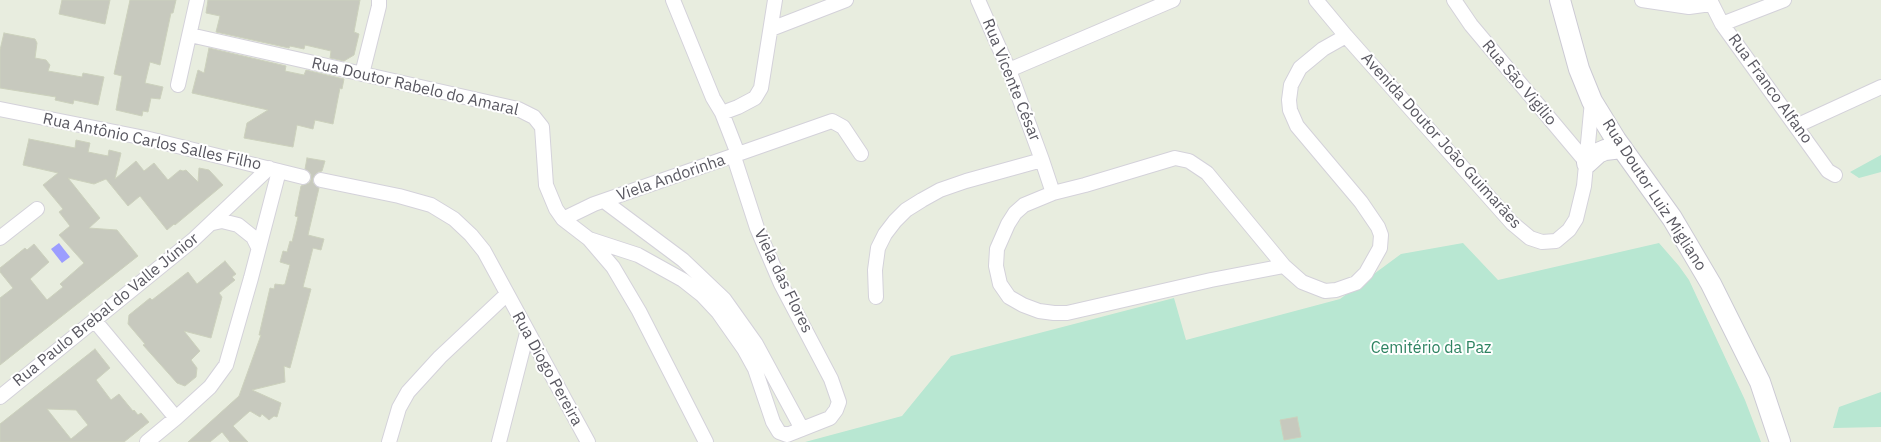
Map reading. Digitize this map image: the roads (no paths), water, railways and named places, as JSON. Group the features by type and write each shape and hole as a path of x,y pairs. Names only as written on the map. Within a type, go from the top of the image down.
{"main road":[{"name":"Rua Doutor Luiz Migliano","path":"1560,0 1579,69 1592,100 1622,148 1672,218 1711,284 1760,382 1780,442"},
{"path":"1586,163 1605,150 1622,148"}],"street":[{"path":"178,85 197,0"},
{"path":"362,74 379,0"},
{"name":"Viela Andorinha","path":"563,219 604,201 736,155 722,113 713,98 673,0"},
{"path":"722,113 738,108 755,98 761,88 775,0"},
{"path":"771,29 846,0"},
{"name":"Rua Vicente César","path":"978,0 1009,70 1053,193"},
{"path":"1009,70 1173,0"},
{"name":"Avenida Doutor João Guimarães","path":"1316,0 1512,223 1530,238 1548,243 1556,241 1569,230 1576,219 1582,198 1592,100"},
{"name":"Rua São Vigílio","path":"1454,0 1477,32 1586,163"},
{"path":"1642,0 1689,7 1710,2"},
{"path":"1722,24 1784,0"},
{"name":"Rua Franco Alfano","path":"1710,2 1722,24 1828,171 1835,174"},
{"name":"Rua Doutor Rabelo do Amaral","path":"190,35 518,109 534,117 542,127 544,135 546,185 556,209 563,219 589,239 613,267 639,311 706,442"},
{"path":"1284,266 1067,312 1039,311 1022,305 1009,297 1000,284 996,266 997,249 1008,224 1015,213 1024,205 1053,193 1175,158 1189,161 1207,172 1284,266 1302,282 1325,291 1336,290 1356,283 1366,274 1380,248 1381,235 1378,226 1362,202 1297,126 1290,110 1289,100 1291,85 1300,68 1323,49 1346,36"},
{"path":"1796,126 1881,87"},
{"name":"Rua Antônio Carlos Salles Filho","path":"0,109 145,138 303,177"},
{"path":"736,155 832,121 844,126 861,154"},
{"name":"Viela das Flores","path":"736,155 756,228 781,284 820,355 839,402 830,418 802,429"},
{"path":"876,297 875,270 878,248 885,234 906,210 940,190 1042,160"},
{"path":"147,442 210,387 226,365 258,247 274,169"},
{"name":"Rua Paulo Brebal do Valle Júnior","path":"0,397 213,223 274,169"},
{"path":"320,180 390,194 431,205 454,220 471,235 484,251 506,295 440,357 408,392 400,408 389,442"},
{"path":"589,239 638,255 683,280 702,295 718,312 744,349 755,370 773,422 779,432 788,435 802,429 756,344 724,298 683,260 604,201"},
{"path":"0,238 37,208"},
{"name":"Rua Paulo Brebal do Valle Júnior","path":"213,223 222,221 238,225 253,236 258,247"},
{"name":"Rua Diogo Pereira","path":"506,295 588,442"},
{"path":"95,321 176,418"},
{"path":"499,442 527,333"}],"park label":[{"name":"Cemitério da Paz","path":"1431,348"}]}
